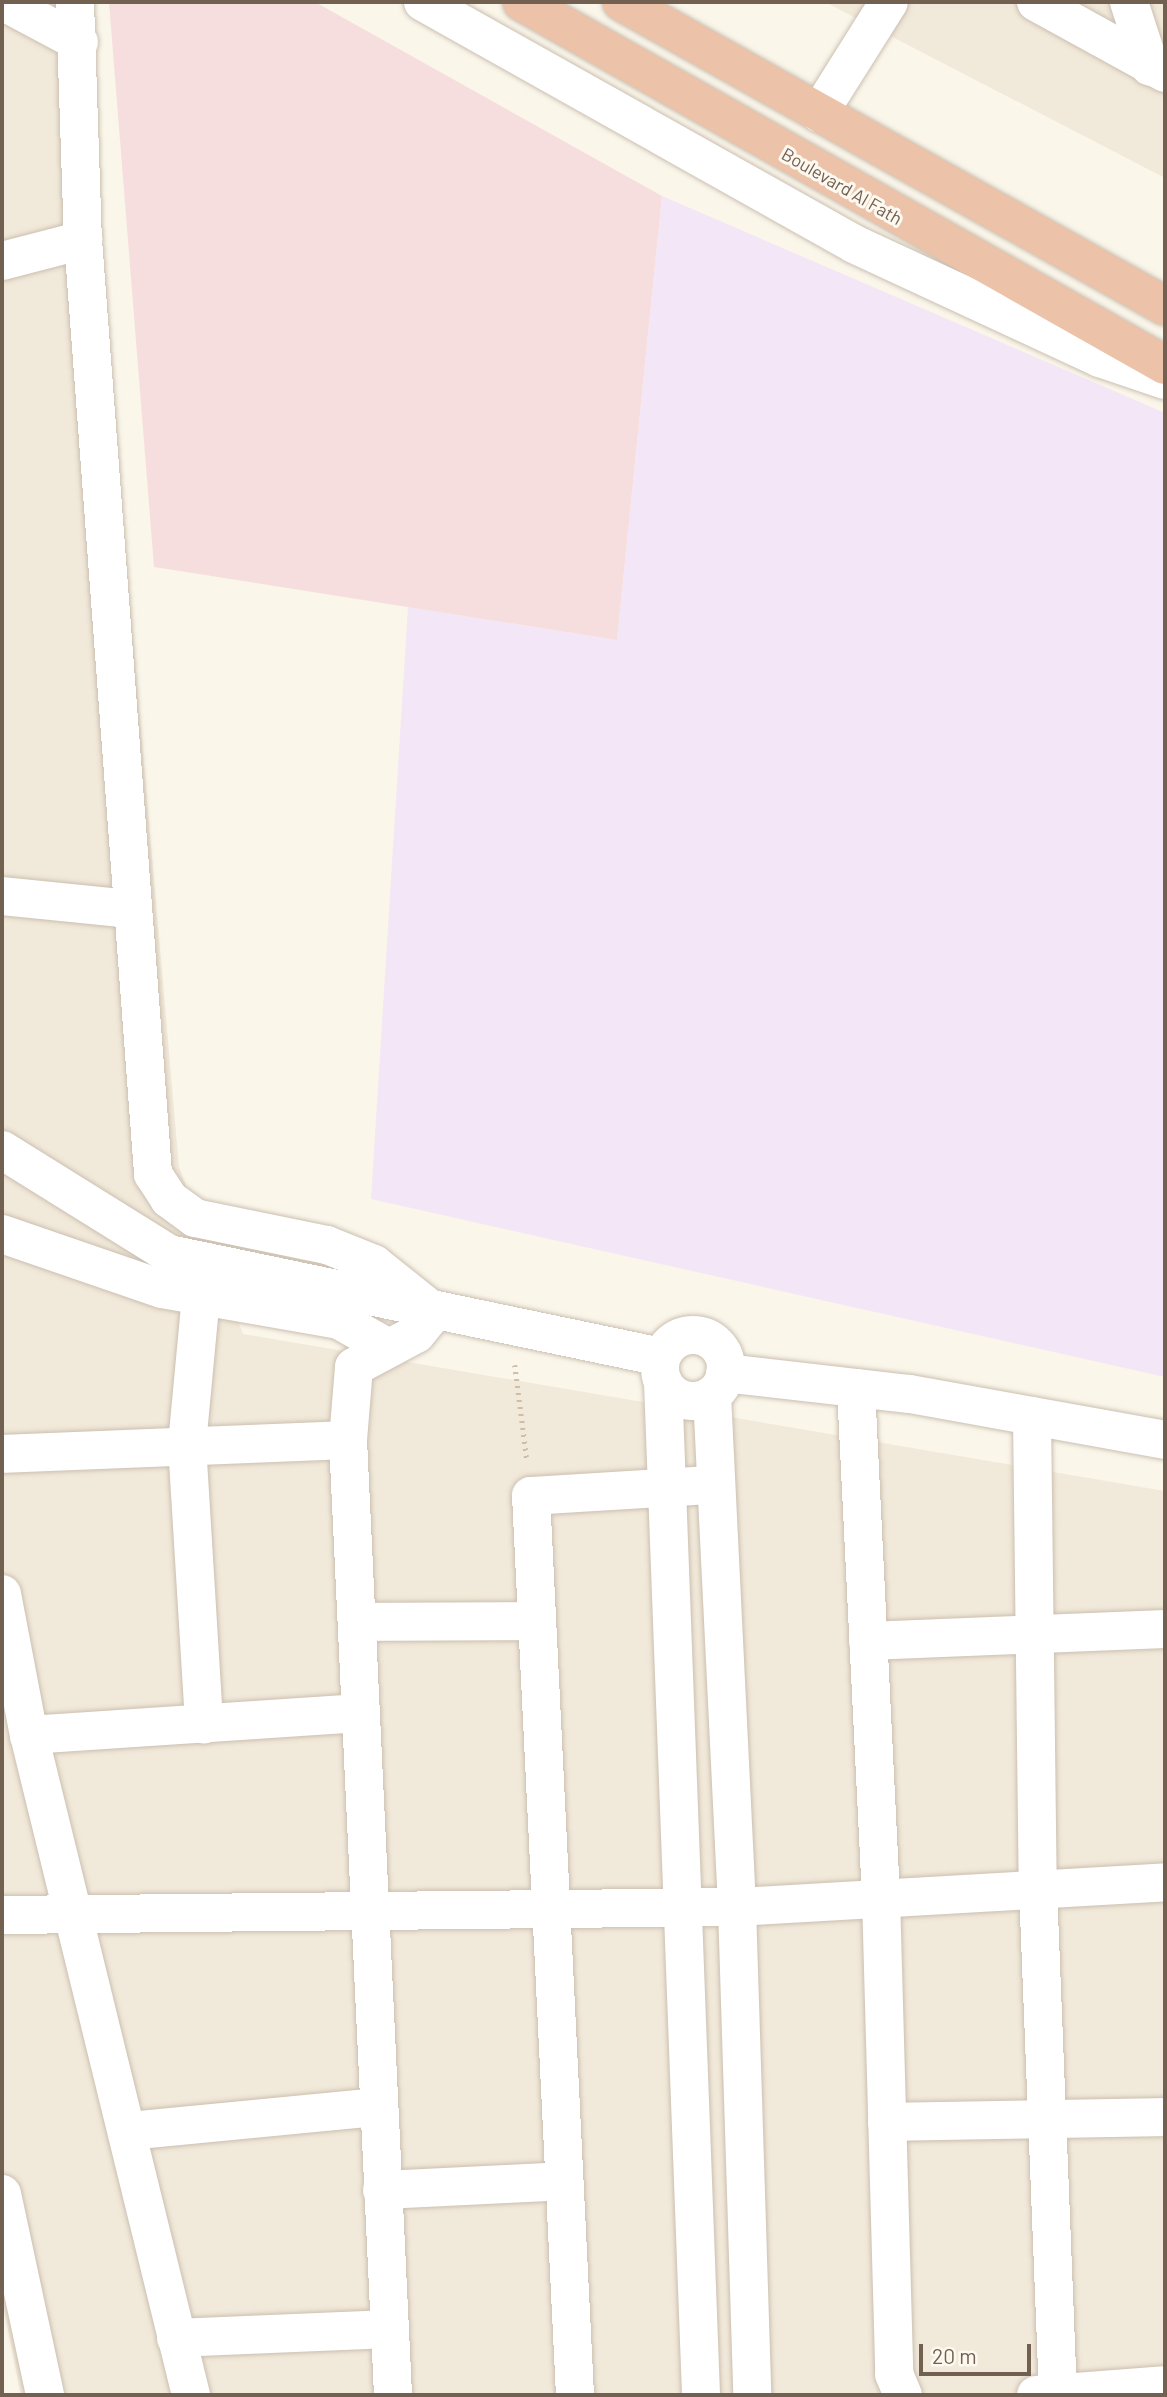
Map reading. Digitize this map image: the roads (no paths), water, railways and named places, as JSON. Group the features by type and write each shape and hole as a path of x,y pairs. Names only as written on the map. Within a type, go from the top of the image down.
{"highway":[{"name":"Boulevard Al Fath","path":"522,2 925,234 1165,365"},
{"path":"622,2 1165,306"}],"street":[{"path":"4,2 79,42"},
{"path":"75,2 79,42 82,240 130,909 153,1174 169,1199 195,1218 327,1245 374,1264 434,1312"},
{"path":"423,2 854,244 1100,358 1165,380"},
{"path":"819,113 889,2"},
{"path":"1041,2 1158,70"},
{"path":"1129,2 1158,70"},
{"path":"2,261 82,240"},
{"path":"2,896 130,909"},
{"path":"2,1150 170,1254 388,1303 511,1327 662,1370 684,1400 719,1384 856,1388 1165,1440"},
{"path":"2,1234 144,1284 339,1320 385,1346"},
{"path":"201,1296 187,1444 204,1724"},
{"path":"393,2395 348,1440 354,1367 385,1346 416,1334 434,1312"},
{"path":"701,2395 662,1370 674,1340 695,1335 722,1352 712,1485 737,1907 751,2395"},
{"path":"856,1388 881,1897 894,2374 903,2395"},
{"path":"1032,1416 1038,1888 1050,2118 1051,2394 1165,2385"},
{"path":"2,1454 187,1444 348,1440"},
{"path":"575,2395 531,1496 712,1485"},
{"path":"2,1594 29,1735 78,1916 191,2395"},
{"path":"357,1622 536,1621"},
{"path":"868,1641 1165,1629"},
{"path":"29,1735 360,1713"},
{"path":"2,1915 78,1916 550,1906 737,1907 1165,1882"},
{"path":"128,2131 378,2107"},
{"path":"887,2122 1165,2117"},
{"path":"382,2190 564,2181"},
{"path":"2,2194 45,2395"},
{"path":"176,2337 390,2329"}]}
